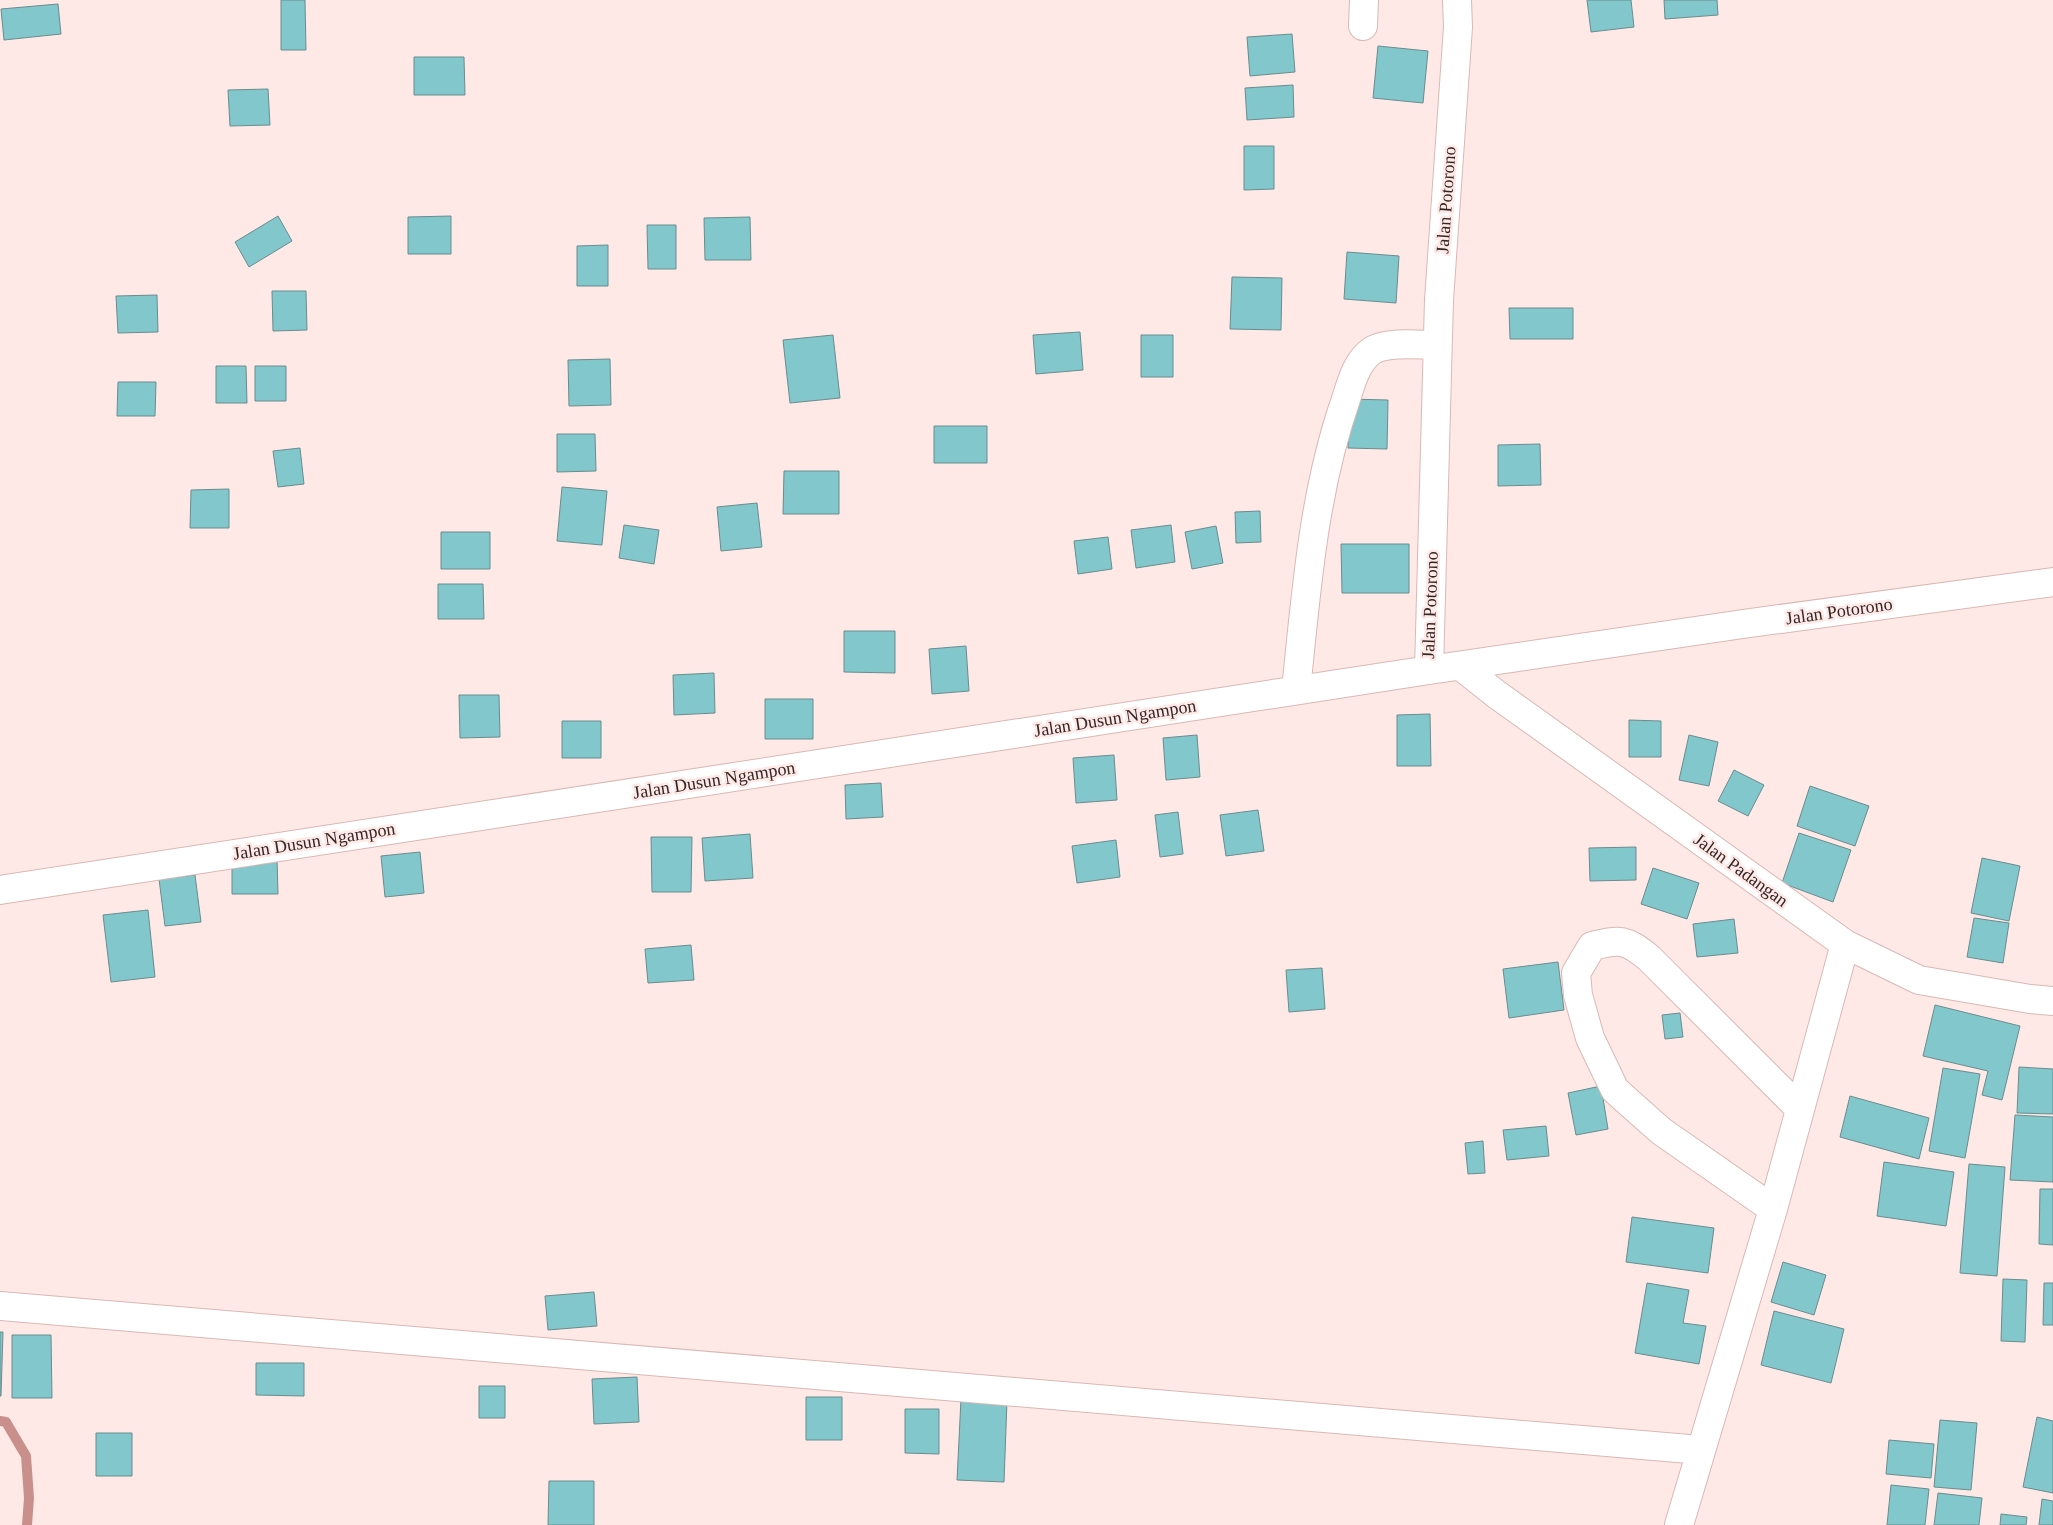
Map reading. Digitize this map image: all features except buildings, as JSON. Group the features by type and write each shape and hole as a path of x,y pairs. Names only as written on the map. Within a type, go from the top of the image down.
{"street":[{"name":"Jalan Potorono","path":"1457,0 1458,27 1437,345 1429,670 1462,667 1743,624 2053,582"},
{"path":"1296,690 1312,539 1334,432 1356,368 1374,350 1394,344 1437,345"},
{"name":"Jalan Padangan","path":"1462,667 1496,694 1845,944 1919,980 2030,999 2053,1001"},
{"name":"Jalan Dusun Ngampon","path":"0,890 1429,670"},
{"path":"1772,1209 1661,1131 1615,1090 1590,1038 1578,996 1576,973 1592,946 1616,940 1634,946 1649,958 1799,1108"},
{"path":"1679,1525 1772,1209 1845,944"},
{"path":"0,1306 1701,1450"}],"waterway":[{"path":"0,1421 6,1422 26,1456 29,1498 27,1525"}]}
